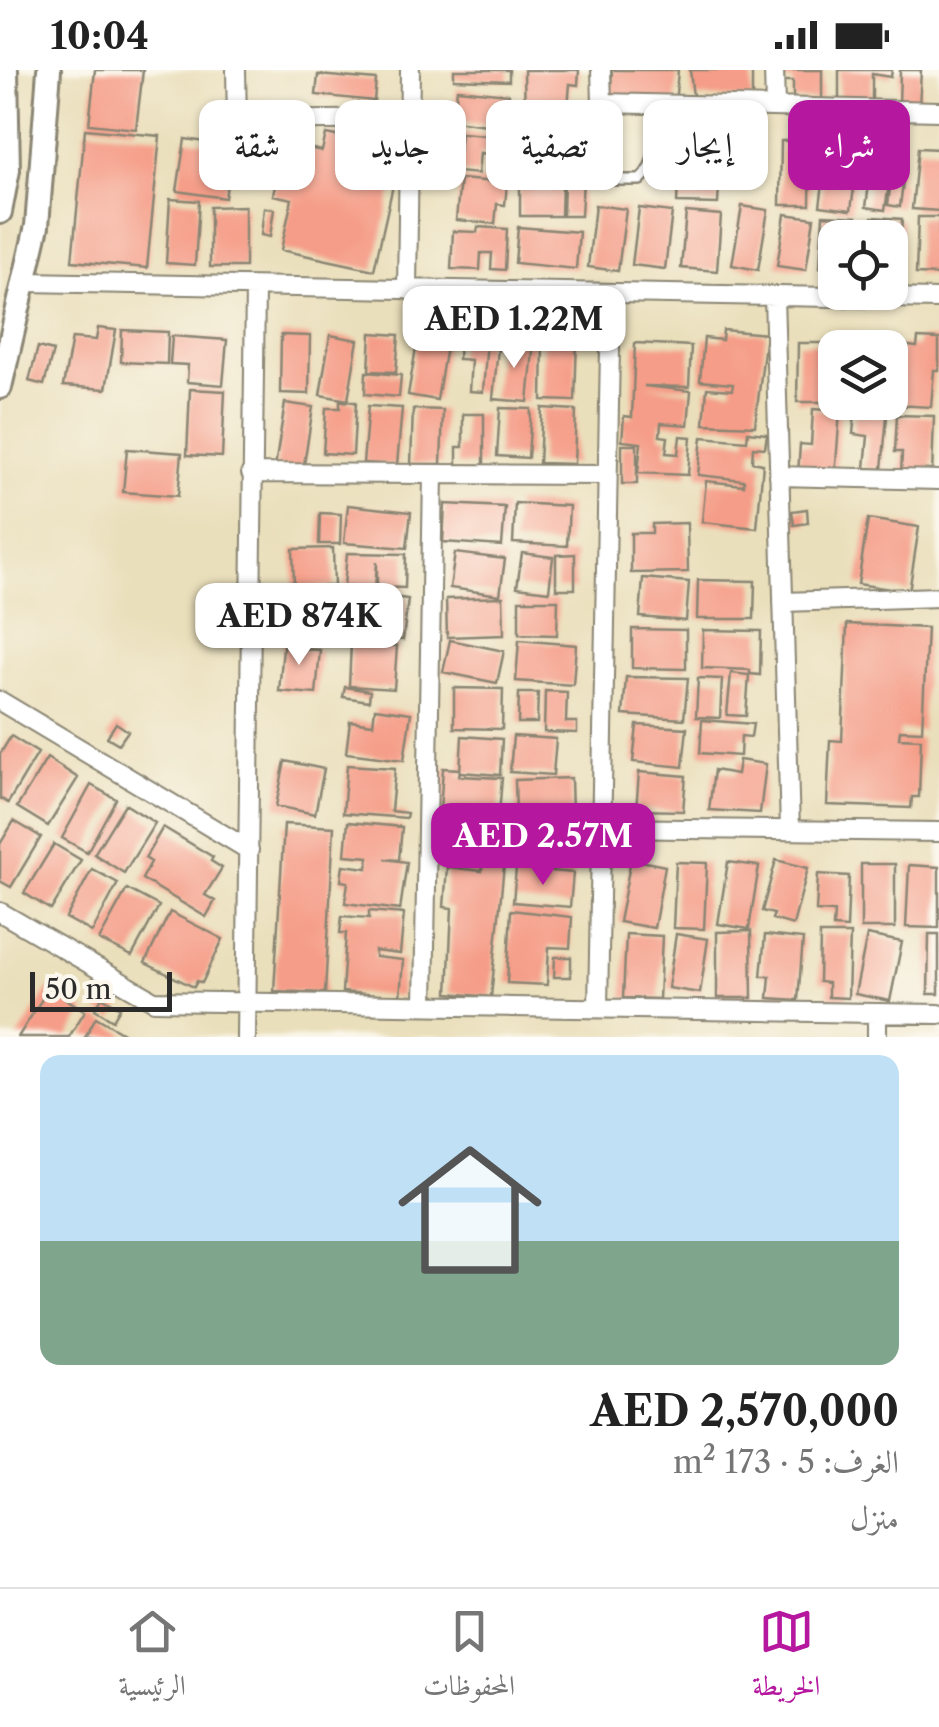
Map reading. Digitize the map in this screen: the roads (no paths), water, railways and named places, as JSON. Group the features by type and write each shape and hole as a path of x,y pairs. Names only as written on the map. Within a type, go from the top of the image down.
{"street":[{"path":"0,212 8,170 6,70"},
{"path":"0,387 36,226 49,70"},
{"path":"236,70 236,122 335,120"},
{"path":"409,100 410,70"},
{"path":"601,70 602,100"},
{"path":"774,70 775,107"},
{"path":"768,107 939,111"},
{"path":"407,290 408,190"},
{"path":"25,282 939,299"},
{"path":"246,1037 255,287"},
{"path":"598,1008 611,293"},
{"path":"774,296 790,830"},
{"path":"251,473 607,474"},
{"path":"424,1005 433,474"},
{"path":"779,476 939,480"},
{"path":"783,602 939,597"},
{"path":"0,702 249,850"},
{"path":"599,828 939,832"},
{"path":"0,912 154,1001 939,1014"},
{"path":"877,1013 877,1037"}]}
